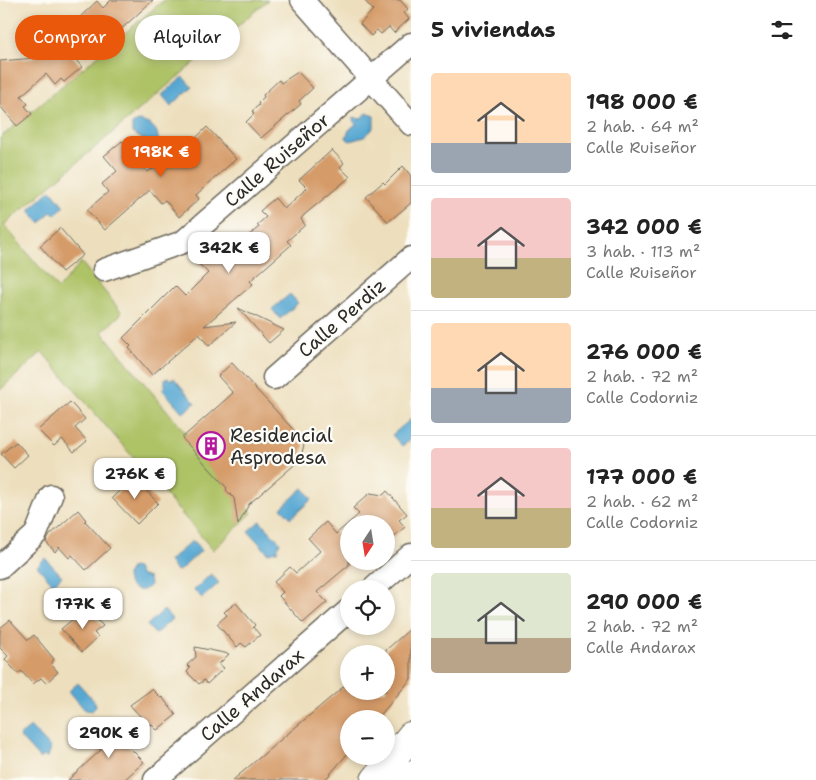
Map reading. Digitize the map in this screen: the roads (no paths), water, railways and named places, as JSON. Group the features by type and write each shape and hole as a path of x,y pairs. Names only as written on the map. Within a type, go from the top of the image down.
{"street":[{"path":"302,0 411,124"},
{"name":"Calle Ruiseñor","path":"104,270 183,242 411,44"},
{"name":"Calle Perdiz","path":"274,378 411,258"},
{"path":"0,567 36,534 51,496"},
{"path":"382,580 411,555"},
{"name":"Calle Andarax","path":"155,780 340,618"},
{"path":"375,780 411,736"},
{"path":"407,780 411,775"}],"water":[{"path":"183,77 192,87 171,106 162,95"},
{"path":"367,113 374,116 374,128 364,137 350,141 346,138 349,130 356,124 353,121 354,117 360,119"},
{"path":"138,121 145,122 156,131 158,140 156,152 150,149 151,144 132,133 132,124"},
{"path":"51,190 64,206 55,215 52,211 40,223 29,210"},
{"path":"290,294 298,303 280,319 272,309"},
{"path":"174,378 195,403 183,413 162,389 165,386 165,379 171,380"},
{"path":"411,419 411,439 402,446 392,435"},
{"path":"303,488 312,499 291,518 281,508"},
{"path":"260,521 280,542 277,551 268,553 248,531"},
{"path":"192,541 195,542 201,551 179,571 175,570 169,561"},
{"path":"45,558 62,576 53,584 37,566"},
{"path":"132,567 137,568 140,575 149,578 150,585 144,590 134,589 129,585 127,575"},
{"path":"211,574 219,583 202,598 194,590"},
{"path":"164,610 172,619 155,634 147,625"},
{"path":"78,683 95,702 96,707 92,711 85,710 69,691"},
{"path":"31,727 51,748 48,757 42,756 40,759 19,736"}],"place":[{"name":"Residencial Asprodesa","path":"211,446"}]}
